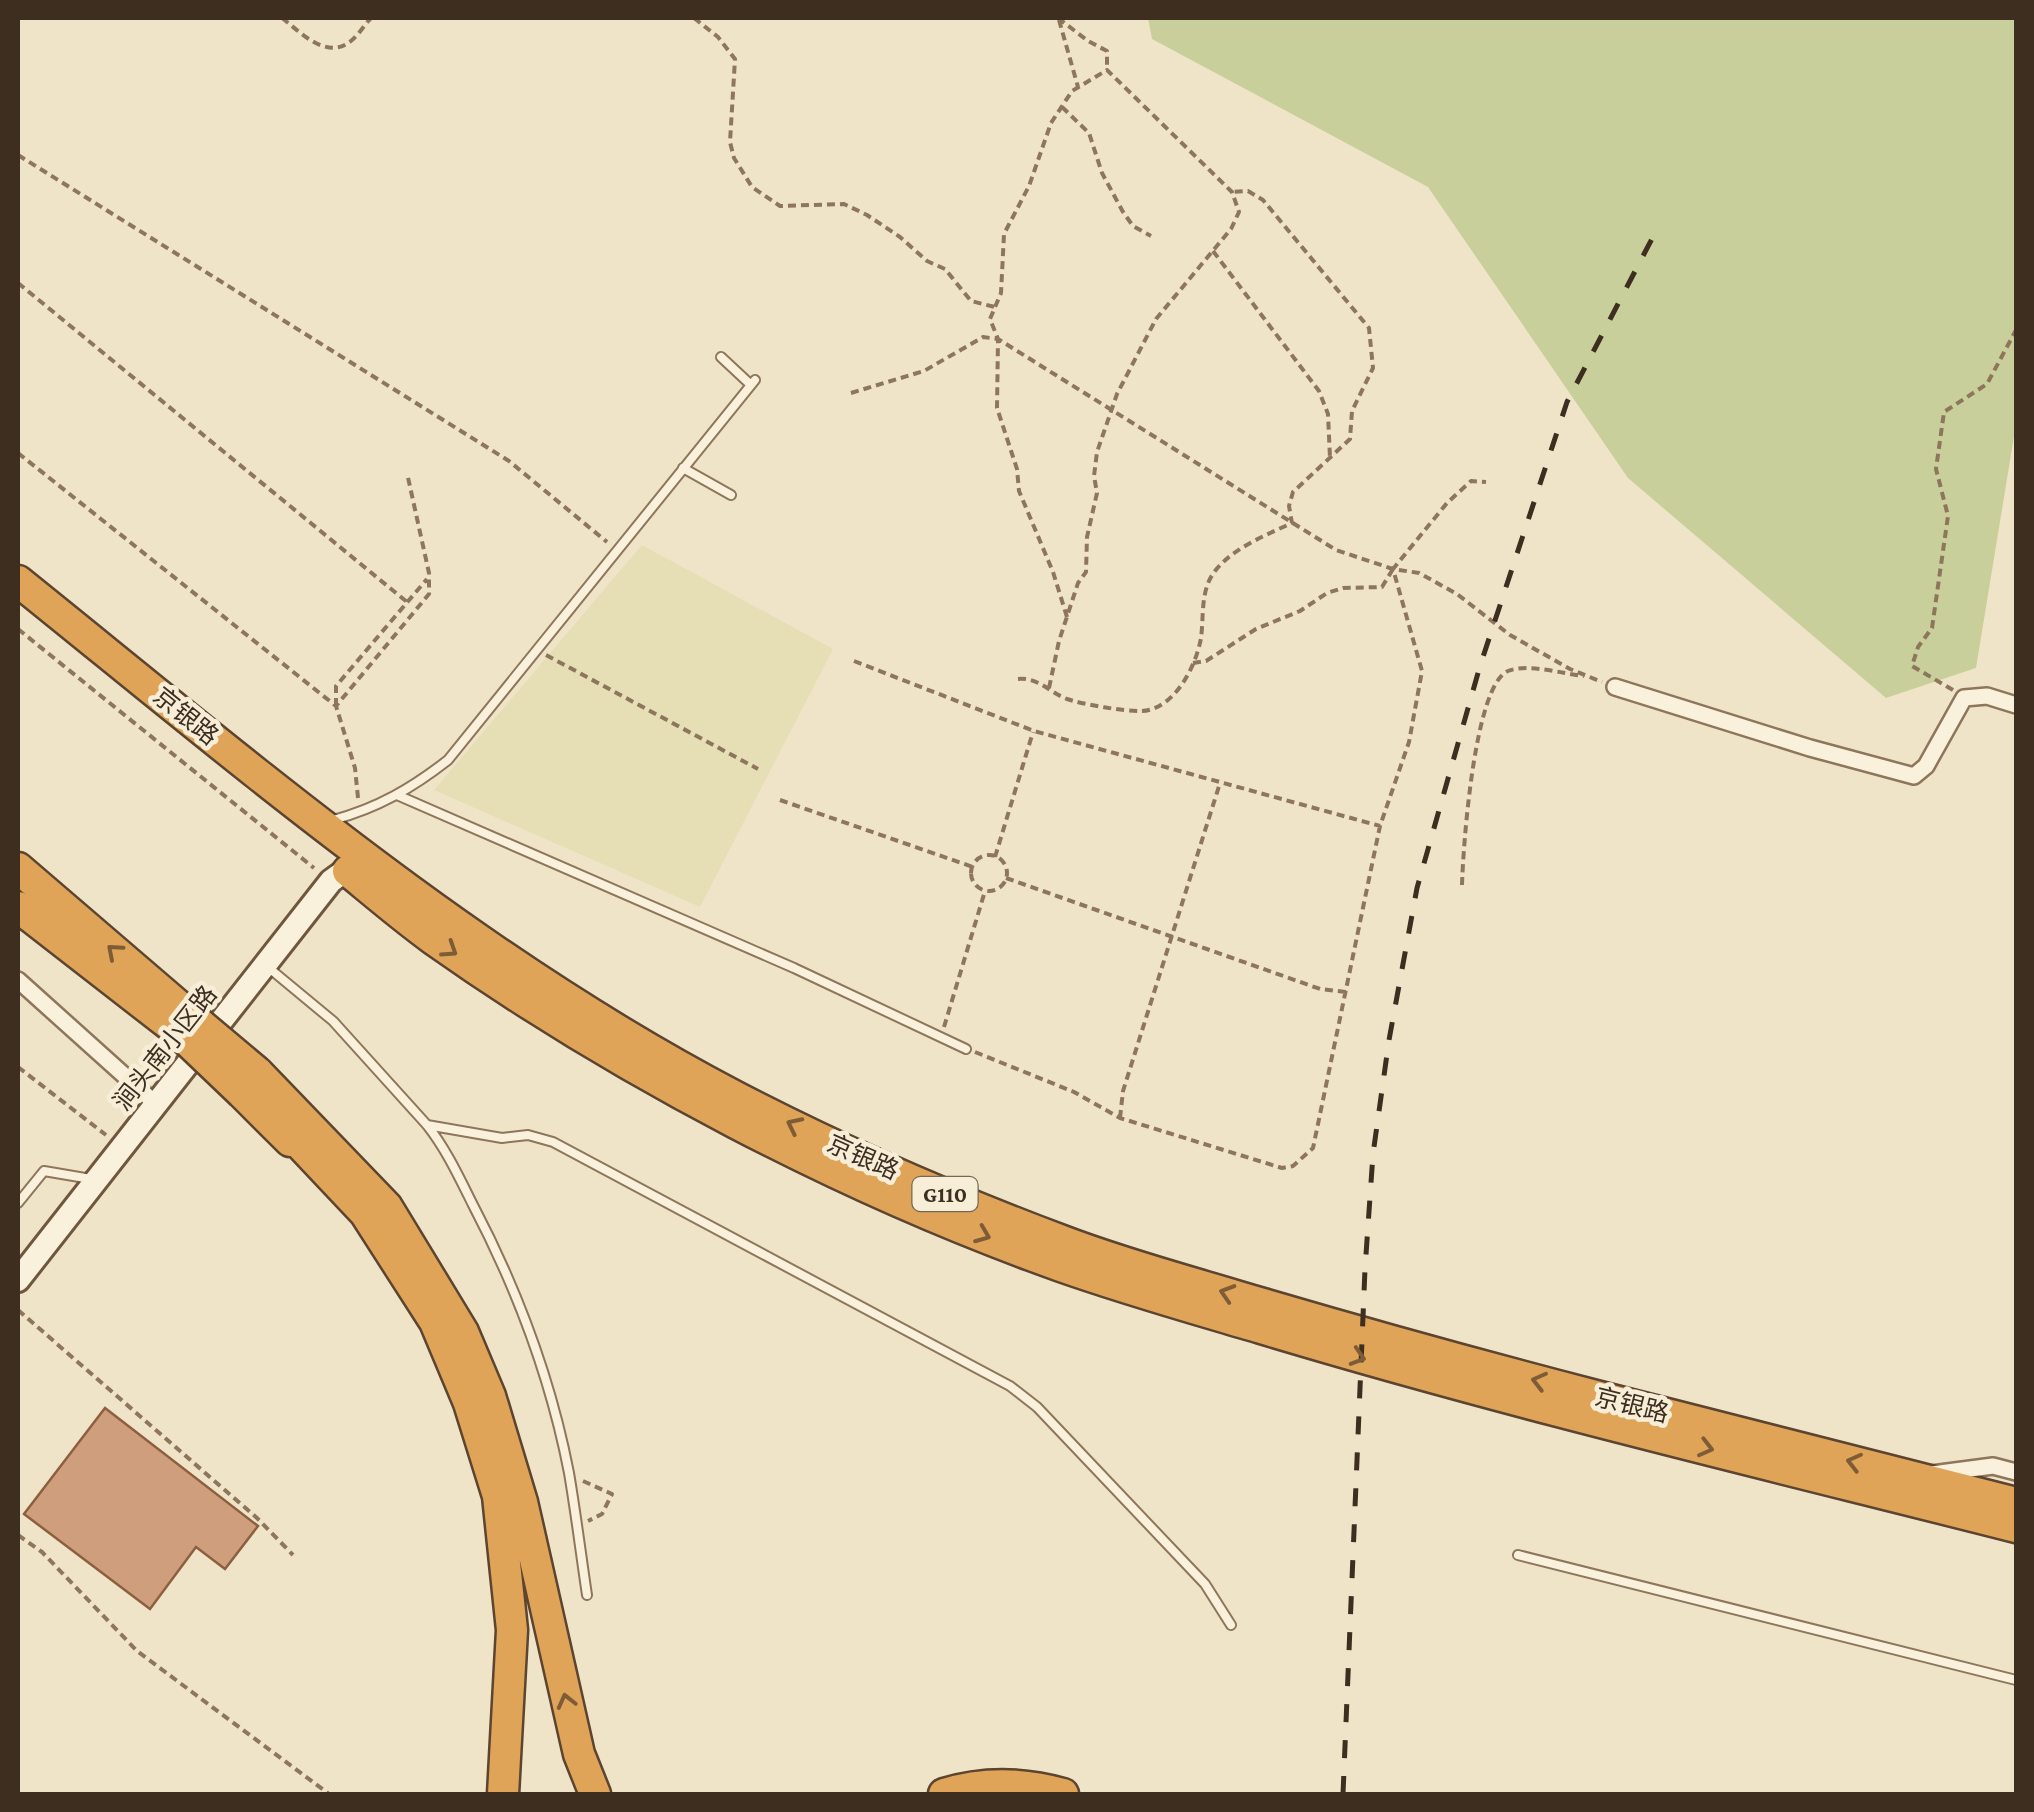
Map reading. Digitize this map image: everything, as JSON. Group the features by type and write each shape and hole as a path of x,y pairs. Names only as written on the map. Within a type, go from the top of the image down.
{"highway":[{"name":"京银路","path":"18,581 319,823 354,864"},
{"name":"京银路","path":"18,607 354,864 553,989 732,1094 937,1191 1052,1237 1410,1348 1908,1488 2016,1527"},
{"path":"18,868 248,1084 387,1207 462,1332 490,1396 522,1502 579,1754 594,1794"},
{"path":"18,907 182,1022"},
{"path":"248,1084 361,1212 430,1336 459,1411 488,1499 503,1579 506,1642 501,1794"},
{"name":"京银路","path":"1908,1488 2016,1503"},
{"path":"944,1794 994,1785 1063,1794"}],"street":[{"path":"1615,687 1914,776 1926,766 1964,698 1987,696 2016,705"},
{"name":"涧头南小区路","path":"18,1280 336,875 354,864"},
{"path":"18,980 156,1104"},
{"path":"1908,1488 1993,1466 2016,1472"},
{"path":"1908,1488 1976,1531 2016,1543"}],"lane":[{"path":"319,823 360,812 412,788 448,760 753,382 721,358"},
{"path":"683,468 730,495"},
{"path":"397,795 794,968 966,1049"},
{"path":"265,965 333,1021 441,1142 520,1302 569,1476 587,1595"},
{"path":"428,1125 502,1138 528,1135 554,1142 1010,1386 1037,1406 1205,1584 1231,1624"},
{"path":"18,1204 44,1171 96,1180"},
{"path":"1518,1556 2016,1680"}],"path":[{"path":"282,18 310,40 331,49 348,44 371,18"},
{"path":"694,18 718,37 735,59 730,142 734,158 752,186 780,206 844,204 867,215 900,236 926,261 945,269 971,301 995,307"},
{"path":"1049,688 1067,617 1078,583 1086,572 1097,493 1097,452 1117,394 1156,320 1213,251 1239,212 1232,192 1107,70 1108,51 1088,42 1058,18"},
{"path":"1058,18 1078,87"},
{"path":"1067,617 1019,491 1017,469 997,408 998,340 990,319 1000,293 1004,234 1030,186 1051,123 1078,87 1107,70"},
{"path":"1062,107 1089,133 1102,172 1123,212 1133,226 1151,236"},
{"path":"18,156 508,461 618,552"},
{"path":"1232,192 1248,192 1262,200 1369,328 1373,368 1352,411 1350,440 1293,492 1289,506 1292,523"},
{"path":"1213,251 1318,391 1328,414 1330,458"},
{"path":"18,283 407,602"},
{"path":"1952,701 1956,692 1912,666 1918,647 1932,628 1948,516 1936,469 1944,412 1987,384 2016,330"},
{"path":"850,393 924,371 983,338 998,340 1336,550 1393,569 1419,573 1457,594 1510,635 1615,687"},
{"path":"18,453 336,706"},
{"path":"336,706 429,594 407,472"},
{"path":"1193,663 1206,661 1256,629 1300,612 1327,592 1382,587 1447,504 1472,481 1486,482"},
{"path":"1018,679 1028,678 1066,698 1142,712 1168,699 1193,663 1208,583 1216,569 1251,542 1292,523"},
{"path":"966,1049 1074,1092 1120,1118 1282,1168 1292,1166 1314,1148 1380,826 1409,742 1422,671 1393,569"},
{"path":"360,812 355,768 336,706 336,686 429,578"},
{"path":"538,650 758,768"},
{"path":"854,660 1034,731 1380,826"},
{"path":"1462,885 1465,818 1495,682 1507,672 1526,669 1589,676"},
{"path":"995,857 1034,731"},
{"path":"1120,1118 1124,1091 1170,936 1220,783"},
{"path":"780,800 973,867"},
{"path":"982,857 995,857 1006,867 1006,878 1000,888 985,890 973,882 973,867 982,857"},
{"path":"1006,878 1320,988 1346,992"},
{"path":"941,1037 985,890"},
{"path":"18,1067 121,1148"},
{"path":"18,1310 257,1518 293,1555"},
{"path":"569,1476 612,1494 602,1514 576,1523"},
{"path":"18,1535 42,1552 155,1666 330,1794"}],"shaded area":[{"path":"642,545 833,649 700,907 434,790"}],"green space":[{"path":"1148,18 2016,18 2016,424 1976,668 1886,698 1628,478 1428,187 1152,39"}],"building":[{"path":"105,1408 258,1526 225,1569 196,1547 150,1609 24,1514"}],"railway":[{"path":"1343,1794 1373,1154 1417,888 1480,666 1567,402 1656,231"}]}
